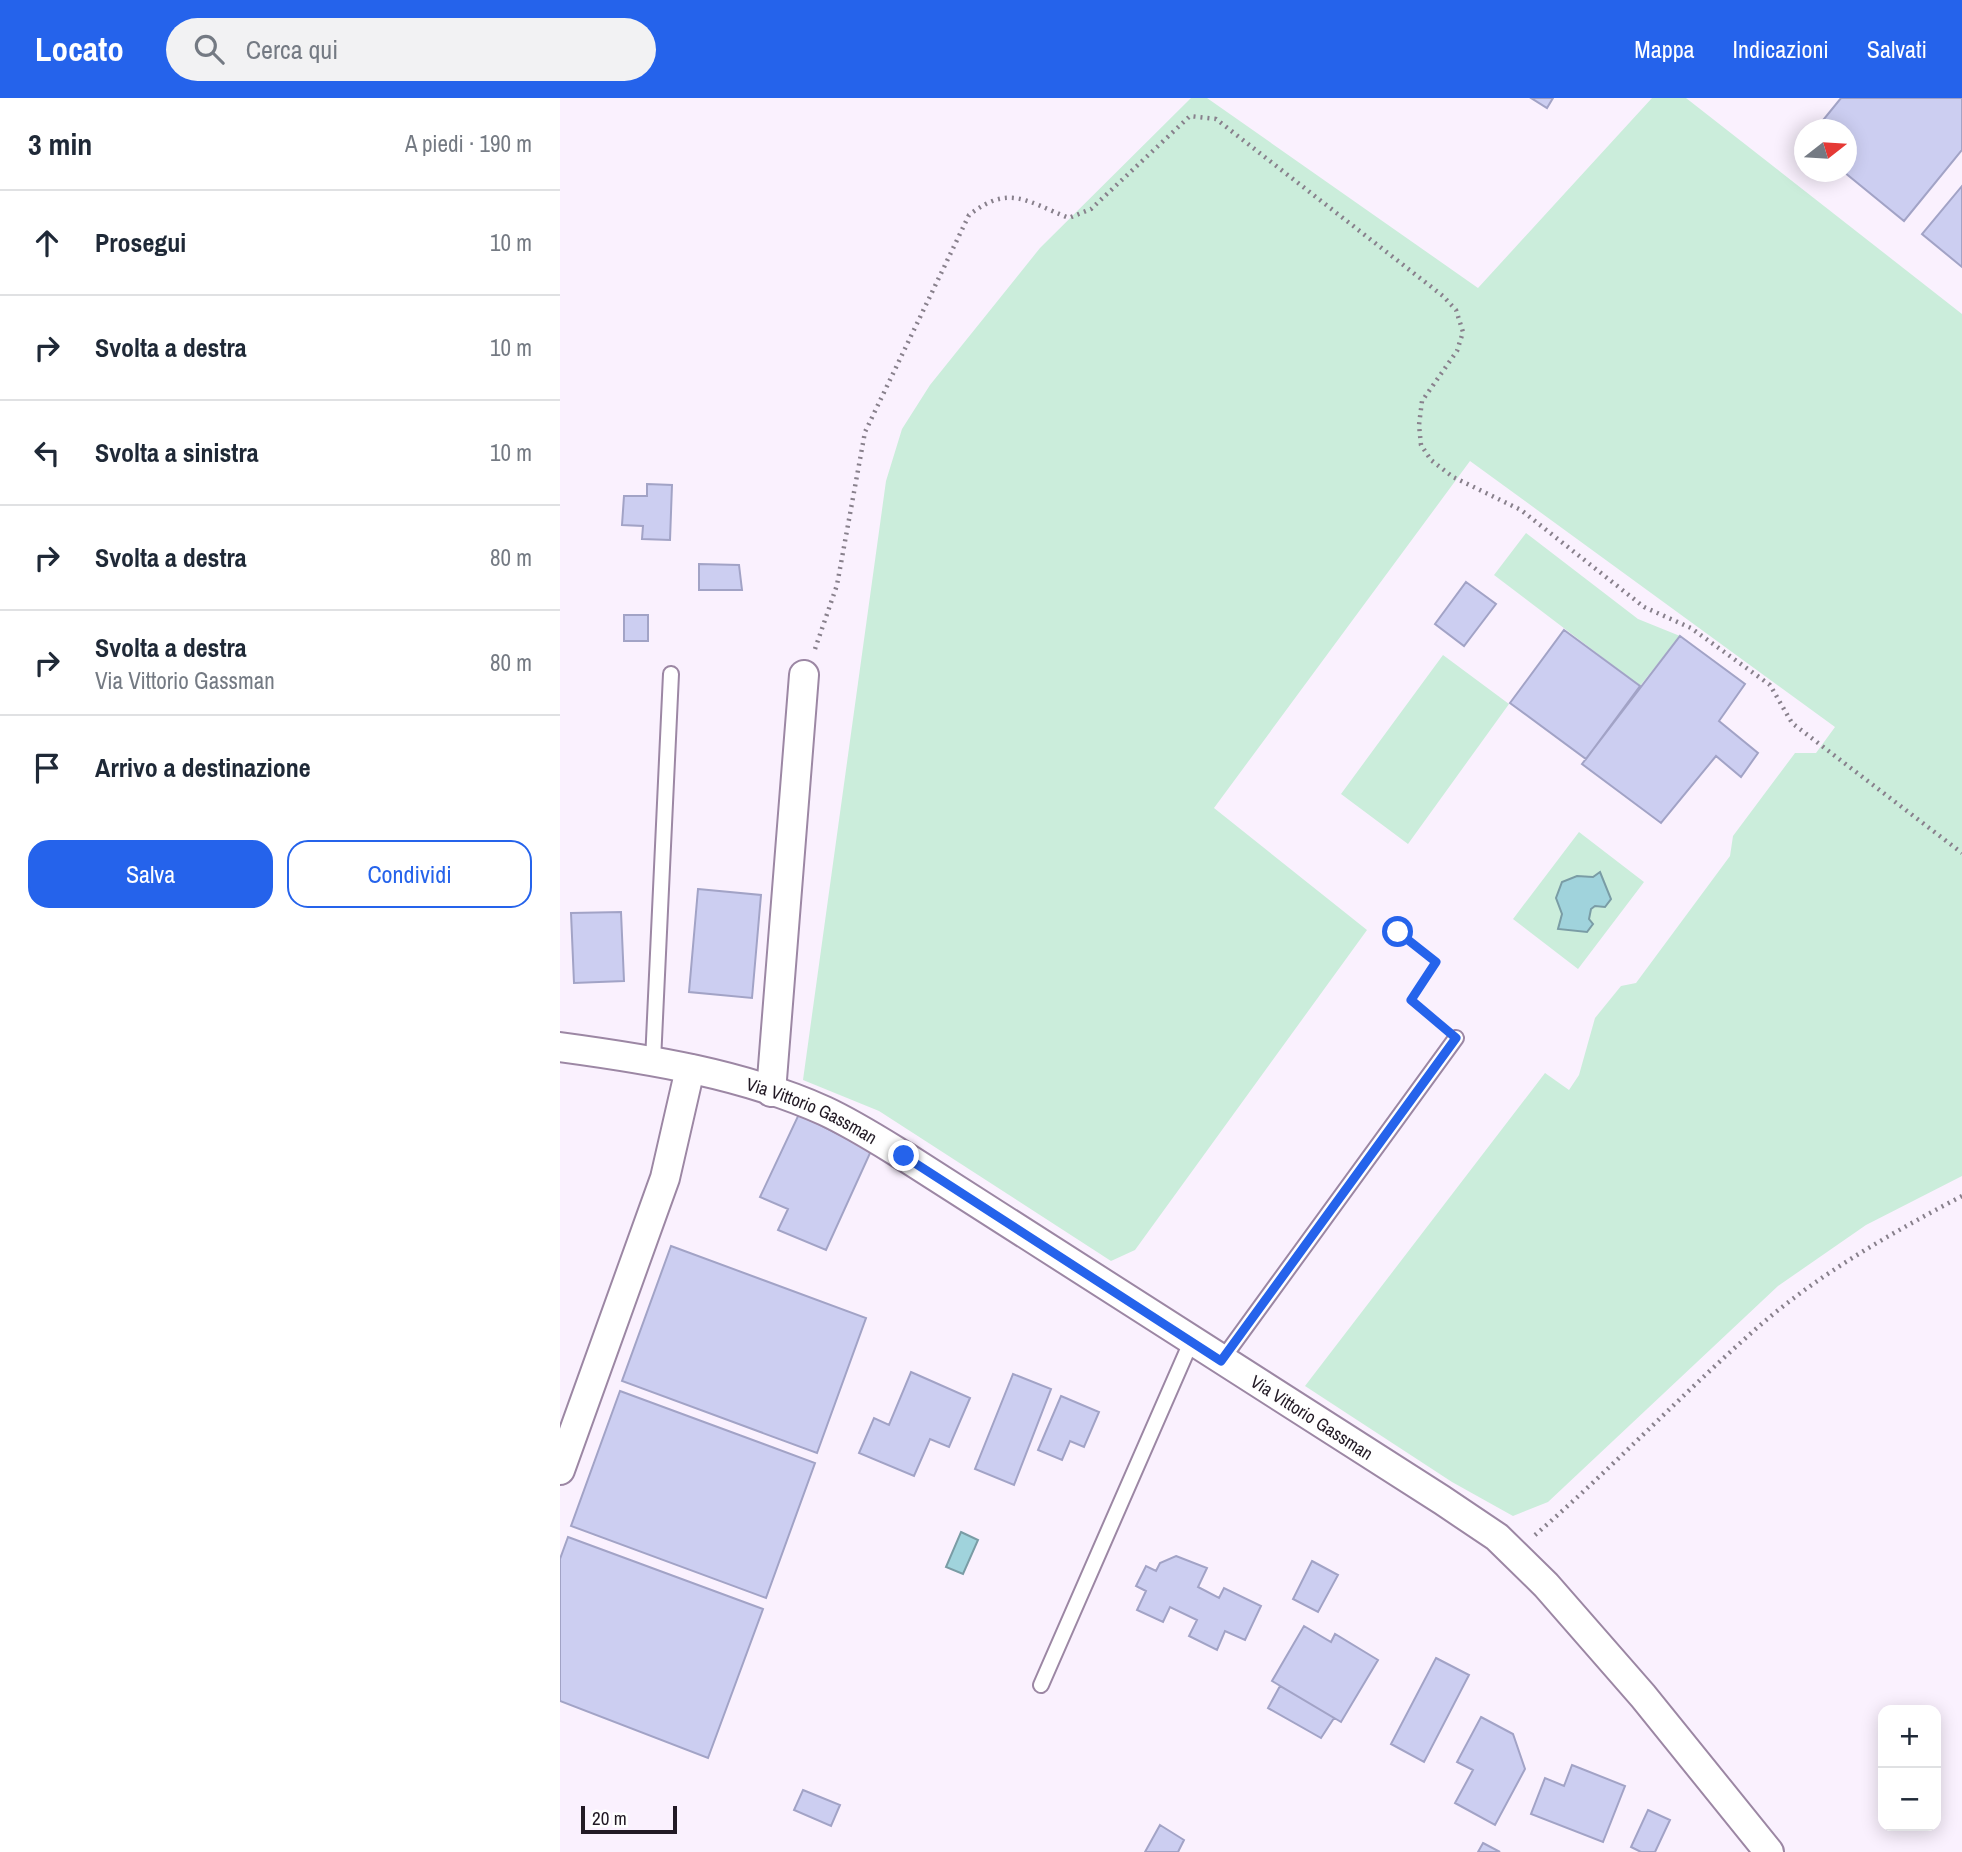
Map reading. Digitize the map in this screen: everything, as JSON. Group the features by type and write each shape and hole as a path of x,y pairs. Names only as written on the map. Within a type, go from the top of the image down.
{"street":[{"path":"771,1092 804,675"},
{"name":"Via Vittorio Gassman","path":"560,1047 690,1069 771,1092 826,1112 862,1130 1442,1500 1497,1537 1591,1634 1769,1852"},
{"path":"560,1470 665,1178 690,1069"}],"lane":[{"path":"653,1061 671,674"},
{"path":"1221,1361 1456,1038"},
{"path":"1041,1685 1191,1342"}],"path":[{"path":"804,675 837,585 865,432 969,215 990,199 1013,197 1069,218 1091,209 1190,116 1202,115 1216,120 1443,296 1456,310 1463,332 1457,352 1422,401 1419,425 1421,445 1431,460 1452,477 1521,510 1644,607 1691,628 1770,685 1792,723 1962,853"},
{"path":"1398,932 1436,962 1411,1000 1456,1038"},
{"path":"1513,1553 1639,1440 1750,1334 1817,1281 1875,1242 1962,1196"}],"green space":[{"path":"1191,98 1207,98 1478,288 1652,98 1686,98 1962,314 1962,1176 1866,1225 1778,1286 1548,1502 1513,1516 1452,1482 1305,1386 1545,1073 1569,1090 1579,1075 1595,1018 1621,986 1636,983 1730,856 1733,836 1795,753 1816,753 1835,727 1470,461 1214,808 1367,930 1135,1250 1111,1261 879,1111 803,1080 886,481 902,429 930,385 1040,248"},
{"path":"1526,533 1638,619 1680,636 1640,686 1494,575"},
{"path":"1443,655 1509,704 1408,844 1341,794"},
{"path":"1579,832 1644,882 1578,969 1513,919"}],"water":[{"path":"1600,872 1611,899 1605,907 1595,906 1591,909 1589,919 1593,924 1587,932 1558,929 1562,914 1556,898 1562,882 1577,876 1593,877"},
{"path":"961,1532 978,1540 963,1574 946,1567"}],"building":[{"path":"1531,98 1553,98 1547,108"},
{"path":"1841,98 1962,98 1962,150 1904,221 1856,182 1857,119 1824,119"},
{"path":"1962,186 1962,267 1922,234"},
{"path":"647,484 672,485 670,540 642,539 643,526 622,525 624,496 647,496"},
{"path":"699,564 739,565 742,590 699,590"},
{"path":"1466,582 1496,604 1464,646 1435,624"},
{"path":"624,615 648,615 648,641 624,641"},
{"path":"1564,630 1640,686 1586,759 1510,703"},
{"path":"1680,636 1745,684 1719,721 1758,753 1741,777 1716,756 1661,823 1582,764"},
{"path":"698,889 761,895 752,998 689,992"},
{"path":"621,912 624,981 574,983 571,913"},
{"path":"799,1114 871,1151 826,1250 778,1230 788,1209 760,1197"},
{"path":"671,1246 866,1318 817,1453 622,1381"},
{"path":"911,1372 970,1398 949,1447 930,1439 914,1476 859,1453 874,1418 889,1425"},
{"path":"1013,1374 1051,1389 1014,1485 975,1469"},
{"path":"620,1391 815,1463 766,1598 571,1526"},
{"path":"1061,1396 1099,1412 1084,1447 1070,1441 1062,1460 1038,1450"},
{"path":"568,1537 763,1609 708,1758 560,1701 560,1559"},
{"path":"1176,1556 1207,1568 1198,1587 1219,1598 1224,1588 1261,1606 1245,1640 1225,1631 1217,1650 1189,1636 1197,1620 1170,1607 1163,1622 1137,1610 1146,1591 1136,1586 1146,1566 1156,1571 1160,1563"},
{"path":"1312,1561 1338,1575 1318,1612 1293,1599"},
{"path":"1304,1626 1331,1642 1335,1634 1378,1660 1341,1722 1272,1681"},
{"path":"1436,1658 1469,1675 1424,1762 1391,1744"},
{"path":"1280,1686 1334,1718 1321,1738 1268,1708"},
{"path":"1481,1717 1513,1734 1525,1769 1495,1825 1455,1803 1473,1770 1457,1762"},
{"path":"1572,1765 1625,1786 1603,1842 1531,1814 1545,1778 1564,1786"},
{"path":"803,1790 840,1805 831,1826 794,1810"},
{"path":"1648,1810 1670,1820 1655,1852 1641,1852 1631,1847"},
{"path":"1160,1825 1184,1840 1178,1852 1145,1852"},
{"path":"1483,1843 1500,1852 1478,1852"}],"route":[{"path":"904,1156 1221,1361 1456,1038 1411,1000 1436,962 1398,932"}]}
